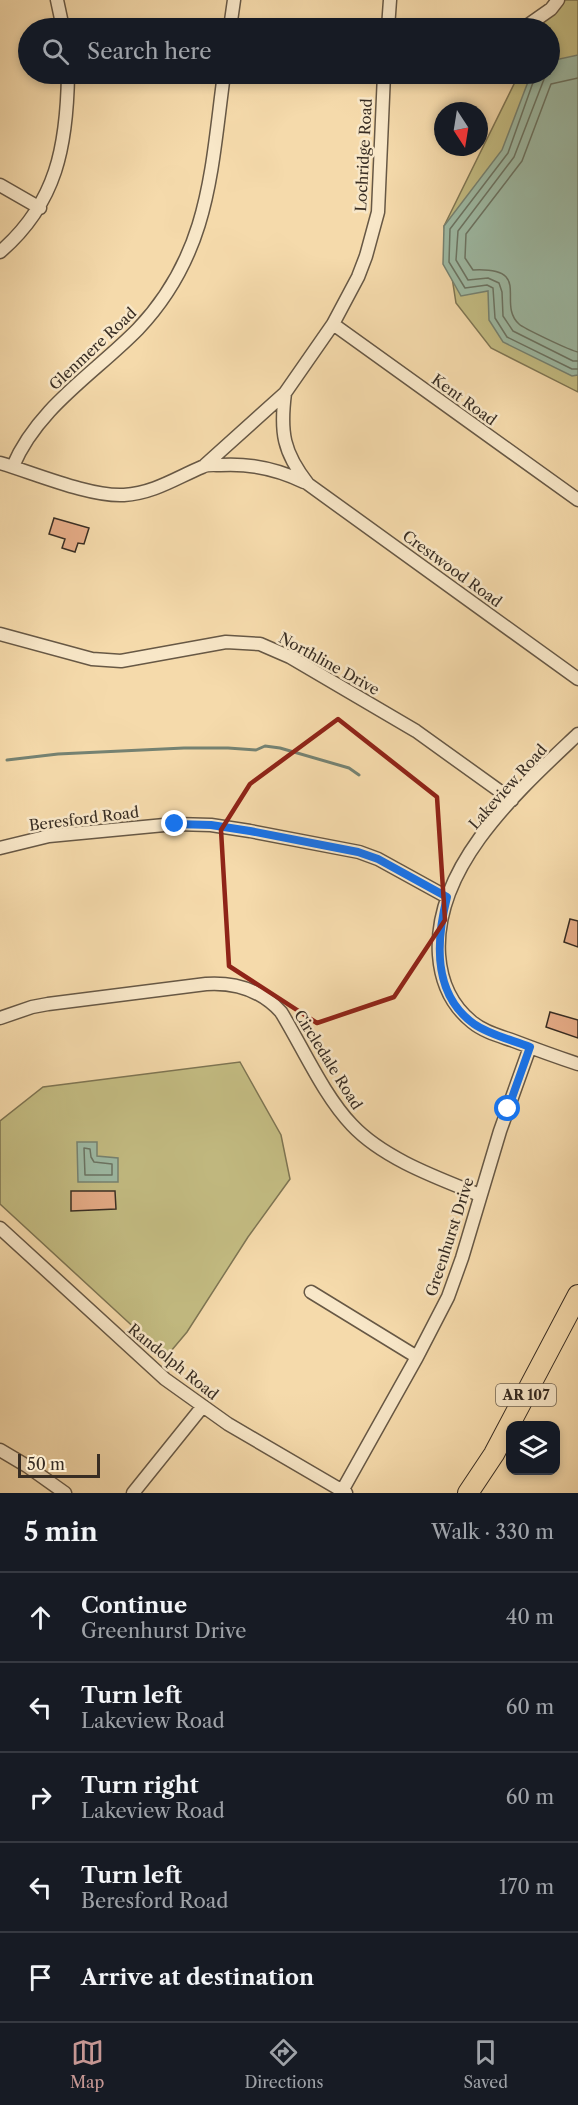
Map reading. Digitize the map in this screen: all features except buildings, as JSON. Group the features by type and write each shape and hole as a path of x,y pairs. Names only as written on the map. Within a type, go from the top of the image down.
{"main road":[{"name":"AR 107","path":"468,1493 494,1454 578,1295"}],"street":[{"path":"57,0 61,18"},
{"path":"231,18 234,0"},
{"path":"389,18 390,0"},
{"path":"538,18 551,9 558,0"},
{"path":"0,252 26,228 40,208 59,164 65,129 67,84"},
{"name":"Glenmere Road","path":"13,466 18,453 42,420 71,389 138,329 161,301 179,273 193,243 205,203 223,84"},
{"name":"Lochridge Road","path":"204,465 285,393 333,324 358,278 378,212 384,84"},
{"path":"0,184 40,208"},
{"name":"Kent Road","path":"333,324 578,500"},
{"name":"Crestwood Road","path":"285,393 282,433 292,462 308,484"},
{"name":"Crestwood Road","path":"0,463 92,492 116,495 141,493 157,488 204,465 254,465 274,469 308,484 578,680"},
{"name":"Northline Drive","path":"0,634 92,659 121,661 226,642 260,644 290,657 416,731 512,800"},
{"name":"Lakeview Road","path":"578,734 512,800 477,844 458,873 447,897 441,924 439,951 442,977 452,1001 475,1025 578,1064"},
{"name":"Beresford Road","path":"0,848 49,836 162,824 211,825 358,852 378,859 447,897"},
{"name":"Circledale Road","path":"0,1018 48,1004 206,984 228,983 253,990 281,1012 338,1108 367,1139 393,1156 480,1195"},
{"name":"Greenhurst Drive","path":"344,1492 448,1297 500,1131 530,1047"},
{"name":"Randolph Road","path":"0,1228 148,1364 202,1407 344,1492"},
{"path":"311,1292 417,1357"},
{"path":"134,1493 202,1407"},
{"path":"0,1450 65,1493"}],"highlighted area":[{"path":"338,719 437,797 445,920 394,997 317,1023 229,966 221,830 250,784"}],"shaded area":[{"path":"558,0 578,0 578,392 491,348 456,303 444,226 479,156 488,156 488,137 514,84 560,84 560,18 546,18"},
{"path":"240,1062 281,1135 290,1179 248,1237 187,1332 166,1357 0,1204 0,1121 43,1087"}],"water":[{"path":"578,55 578,375 572,376 503,342 489,320 488,291 461,296 443,264 444,226 502,150 527,84 560,84 560,59"},
{"path":"77,1142 97,1142 97,1156 118,1158 118,1182 78,1182"}],"waterway":[{"path":"7,760 58,754 184,748 256,750 265,746 280,748 349,768 359,775"}],"route":[{"path":"175,824 211,825 358,852 378,859 447,897 439,936 439,951 442,977 452,1001 475,1025 530,1047 508,1109"}]}
